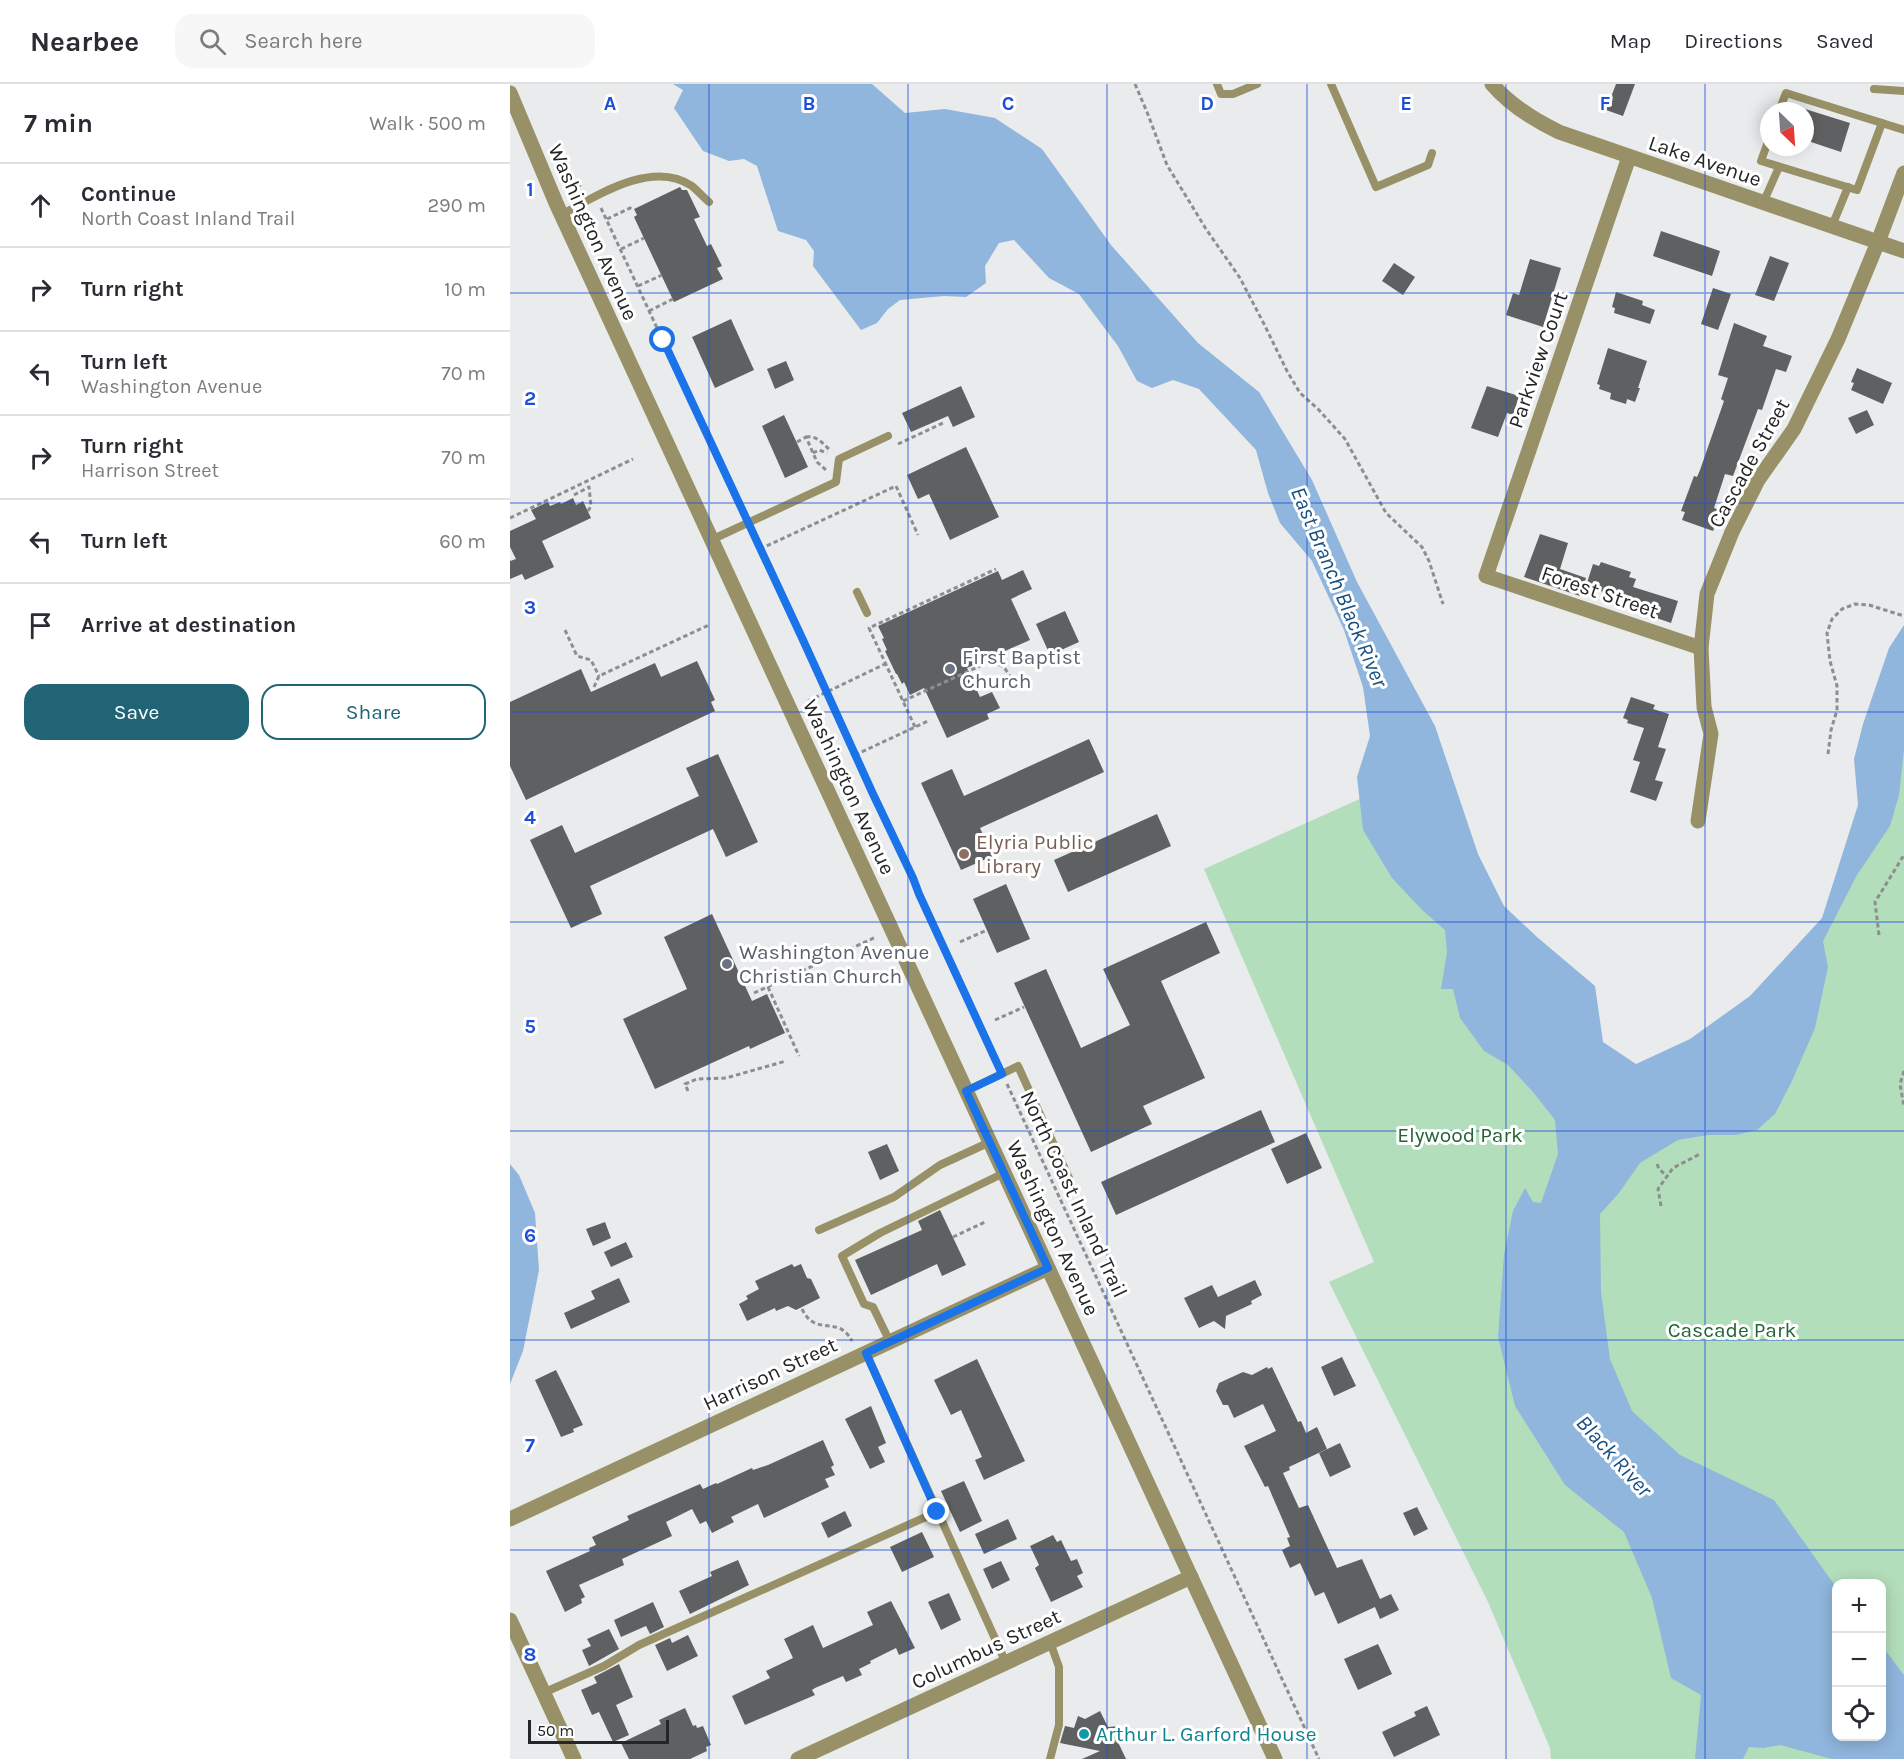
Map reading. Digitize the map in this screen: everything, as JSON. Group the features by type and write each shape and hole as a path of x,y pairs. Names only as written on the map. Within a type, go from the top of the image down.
{"street":[{"name":"Lake Avenue","path":"1496,89 1516,108 1539,123 1581,141 1904,251"},
{"name":"Washington Avenue","path":"510,93 561,215 1275,1759"},
{"name":"Parkview Court","path":"1486,576 1629,157"},
{"name":"Cascade Street","path":"1698,821 1711,734 1704,707 1701,648 1707,594 1731,532 1758,480 1794,429 1839,339 1904,173"},
{"name":"Forest Street","path":"1486,576 1701,648"},
{"name":"Harrison Street","path":"510,1519 861,1350 890,1342 1048,1268"},
{"name":"Columbus Street","path":"798,1759 1191,1577"},
{"path":"510,1620 574,1759"}],"lane":[{"path":"1217,84 1221,93 1233,94 1257,84"},
{"path":"1331,84 1376,187 1428,165 1432,153"},
{"path":"1874,89 1904,91"},
{"path":"1782,102 1786,93 1904,130"},
{"path":"1763,156 1761,161 1857,190 1882,123"},
{"path":"1763,203 1779,167"},
{"path":"561,215 616,186 644,178 664,177 678,180 691,186 709,202"},
{"path":"1832,226 1848,187"},
{"path":"711,540 836,482 839,459 888,436"},
{"path":"857,592 867,613"},
{"path":"966,1091 1018,1066 1069,1178"},
{"path":"819,1230 894,1197 940,1165 990,1142"},
{"path":"890,1342 873,1307 864,1304 842,1256 880,1233 1004,1173"},
{"path":"861,1350 1006,1663"},
{"path":"543,1693 604,1666 639,1645 937,1512"},
{"path":"1050,1642 1059,1667 1059,1725 1050,1759"}],"path":[{"path":"1134,84 1167,165 1206,229 1240,278 1300,393 1345,439 1386,513 1422,547 1443,604"},
{"name":"North Coast Inland Trail","path":"557,164 593,198 607,219 1319,1759"},
{"path":"607,219 634,208"},
{"path":"621,249 644,238"},
{"path":"638,286 662,275"},
{"path":"649,311 673,300"},
{"path":"900,443 943,423"},
{"path":"806,437 817,462 828,471"},
{"path":"796,442 806,437 818,438"},
{"path":"813,453 819,450"},
{"path":"510,518 633,459"},
{"path":"588,481 591,506 588,511"},
{"path":"760,549 896,486 918,535"},
{"path":"574,495 589,487"},
{"path":"915,727 869,628 996,569"},
{"path":"1828,754 1831,730 1837,710 1838,686 1830,661 1827,633 1832,619 1842,609 1855,604 1869,604 1904,616"},
{"path":"594,687 599,676 709,625"},
{"path":"566,630 577,656 591,660 599,676"},
{"path":"903,701 1002,656"},
{"path":"980,686 992,680 1016,686 1004,667 992,660"},
{"path":"808,701 886,664"},
{"path":"855,754 928,721"},
{"path":"1879,935 1875,902 1904,855"},
{"path":"960,942 987,930"},
{"path":"754,993 876,937"},
{"path":"768,986 800,1056"},
{"path":"995,1020 1024,1007"},
{"path":"688,1091 685,1084 697,1078 726,1078 786,1061"},
{"path":"1904,1071 1900,1084 1904,1107"},
{"path":"1661,1206 1658,1189 1673,1168 1700,1154"},
{"path":"1657,1164 1667,1176"},
{"path":"953,1237 985,1222"},
{"path":"802,1309 812,1323 841,1328 861,1350"}],"green space":[{"path":"1904,674 1904,1759 1551,1759 1550,1748 1488,1602 1329,1282 1374,1262 1204,869 1413,775 1608,1122 1780,1018 1872,818"}],"water":[{"path":"673,84 872,84 905,113 945,109 995,118 1042,149 1111,245 1198,343 1259,392 1312,480 1357,582 1435,726 1478,854 1504,906 1595,986 1603,1042 1636,1064 1690,1039 1750,996 1822,918 1858,805 1854,759 1863,724 1889,648 1904,625 1904,749 1899,795 1890,826 1857,875 1823,941 1828,967 1815,1028 1775,1114 1757,1130 1736,1135 1708,1135 1678,1140 1640,1163 1619,1193 1600,1214 1601,1292 1610,1359 1632,1411 1680,1455 1774,1500 1832,1581 1832,1741 1886,1741 1886,1651 1904,1675 1904,1759 1832,1759 1780,1745 1764,1748 1749,1747 1743,1759 1695,1759 1701,1695 1671,1678 1652,1598 1624,1532 1565,1485 1515,1406 1498,1337 1504,1254 1513,1211 1525,1188 1533,1202 1541,1203 1558,1154 1555,1120 1508,1065 1484,1051 1460,1018 1453,989 1441,989 1447,952 1445,930 1422,910 1392,878 1363,830 1357,777 1370,736 1363,687 1344,630 1312,561 1280,523 1268,493 1256,450 1199,389 1173,380 1152,388 1137,381 1118,346 1079,294 1049,278 1014,240 999,243 985,266 986,283 966,297 944,296 900,300 888,309 877,323 861,330 813,266 814,251 806,240 778,231 757,166 744,159 729,161 703,151 674,108 683,90"},
{"path":"510,1164 519,1175 535,1213 539,1270 523,1351 510,1384"}],"building":[{"path":"1616,84 1635,84 1623,116 1606,110"},
{"path":"1814,112 1850,123 1841,152 1814,143"},
{"path":"680,187 682,190 687,190 700,217 694,219 707,246 711,244 722,266 717,268 723,279 674,302 634,217 637,215 634,209"},
{"path":"1661,231 1720,251 1712,276 1653,256"},
{"path":"1770,256 1789,263 1774,301 1755,295"},
{"path":"1530,259 1561,268 1543,327 1506,315 1513,293 1519,295"},
{"path":"1394,263 1415,277 1403,295 1382,281"},
{"path":"1713,288 1731,294 1718,330 1701,324"},
{"path":"1616,292 1643,301 1642,305 1655,310 1650,324 1614,313 1615,308 1612,307"},
{"path":"731,319 754,370 715,388 692,337"},
{"path":"1734,323 1767,336 1763,346 1792,356 1786,372 1776,369 1762,410 1758,409 1733,476 1725,474 1714,508 1720,510 1713,531 1682,520 1685,512 1681,511 1694,476 1697,477 1700,470 1724,401 1721,399 1728,378 1718,375"},
{"path":"1608,348 1647,361 1635,402 1627,399 1626,404 1610,399 1611,393 1599,389 1600,385 1597,384"},
{"path":"786,361 794,380 775,389 767,369"},
{"path":"1857,368 1892,383 1883,404 1851,390 1854,383 1851,382"},
{"path":"961,386 975,417 953,427 948,416 911,432 902,413"},
{"path":"1487,386 1519,396 1513,415 1507,413 1498,437 1471,428"},
{"path":"1867,410 1874,425 1856,434 1848,418"},
{"path":"784,415 808,467 785,478 762,426"},
{"path":"966,447 999,517 950,540 929,494 918,499 907,475"},
{"path":"573,498 576,505 583,501 591,518 542,541 554,567 525,580 522,574 510,579 510,561 516,559 510,547 510,531 536,519 531,510 548,502 550,506"},
{"path":"1540,534 1568,543 1560,569 1586,578 1580,596 1524,577"},
{"path":"1601,562 1631,572 1629,577 1636,579 1633,587 1678,601 1671,623 1610,602 1612,595 1586,586 1593,564 1599,566"},
{"path":"1023,570 1032,589 1011,599 1030,640 967,668 980,697 992,692 1000,708 987,714 989,719 947,738 924,688 910,695 904,682 902,684 885,651 887,650 882,639 884,638 878,626 998,571 1002,580"},
{"path":"1065,611 1079,642 1050,655 1036,624"},
{"path":"697,661 715,700 711,702 715,711 526,800 510,766 510,702 581,669 591,692 655,663 661,677"},
{"path":"1631,697 1655,705 1653,709 1669,714 1658,747 1666,749 1655,780 1663,782 1656,801 1630,792 1640,762 1633,760 1644,728 1627,723 1628,720 1623,718"},
{"path":"1089,739 1104,772 980,828 993,856 961,870 921,783 952,769 964,796"},
{"path":"718,754 758,842 726,857 713,829 590,886 602,914 571,928 530,840 562,825 575,853 699,796 686,768"},
{"path":"1157,814 1171,846 1068,892 1054,860"},
{"path":"1006,884 1030,939 997,953 973,899"},
{"path":"712,914 752,1001 767,994 785,1033 750,1049 749,1046 655,1089 623,1019 687,989 664,937"},
{"path":"1206,922 1220,953 1161,981 1205,1078 1143,1106 1152,1124 1091,1152 1014,983 1046,969 1081,1048 1130,1025 1103,969"},
{"path":"1261,1110 1275,1142 1116,1215 1101,1182"},
{"path":"1306,1133 1322,1168 1287,1184 1271,1149"},
{"path":"887,1144 899,1171 880,1180 868,1152"},
{"path":"940,1210 966,1265 942,1276 937,1264 871,1295 855,1260 922,1230 918,1221"},
{"path":"605,1222 611,1238 593,1246 586,1229"},
{"path":"626,1242 633,1257 611,1267 604,1252"},
{"path":"792,1264 794,1267 801,1264 820,1298 796,1310 788,1306 776,1311 775,1308 747,1321 739,1304 748,1299 746,1296 759,1289 755,1281"},
{"path":"619,1278 630,1302 571,1329 564,1313 595,1299 591,1291"},
{"path":"1255,1280 1262,1295 1251,1301 1252,1304 1226,1316 1225,1329 1214,1321 1199,1328 1184,1298 1212,1285 1218,1297"},
{"path":"1342,1357 1356,1386 1334,1396 1321,1367"},
{"path":"977,1359 1025,1461 984,1480 975,1460 982,1457 961,1410 951,1415 934,1380"},
{"path":"1267,1367 1268,1369 1272,1367 1298,1422 1301,1421 1306,1433 1317,1427 1327,1449 1289,1467 1290,1470 1283,1473 1299,1508 1308,1505 1337,1568 1362,1559 1380,1599 1391,1594 1399,1610 1380,1619 1375,1607 1338,1624 1324,1592 1315,1596 1300,1563 1290,1568 1282,1550 1290,1546 1287,1538 1290,1537 1268,1486 1265,1487 1244,1446 1276,1431 1263,1404 1234,1418 1228,1405 1223,1405 1216,1391 1219,1383 1243,1372 1252,1375"},
{"path":"556,1370 583,1425 573,1429 574,1432 561,1437 535,1380"},
{"path":"871,1406 886,1443 878,1447 885,1462 870,1469 845,1419"},
{"path":"823,1440 834,1465 831,1467 835,1475 825,1479 829,1487 764,1518 758,1504 731,1517 734,1522 712,1533 706,1521 700,1524 692,1509 666,1522 672,1536 622,1559 624,1565 579,1585 585,1597 581,1599 582,1603 565,1612 546,1571 590,1551 589,1548 596,1545 592,1537 629,1520 627,1516 700,1484 703,1489 717,1484 752,1468 753,1470 768,1465"},
{"path":"1340,1443 1351,1467 1330,1477 1319,1453"},
{"path":"964,1481 982,1521 960,1532 941,1491"},
{"path":"1417,1507 1428,1529 1414,1536 1403,1513"},
{"path":"845,1511 852,1526 828,1538 821,1523"},
{"path":"1008,1519 1017,1539 984,1554 975,1534"},
{"path":"922,1532 934,1557 902,1572 890,1547"},
{"path":"1053,1535 1057,1542 1061,1540 1071,1561 1077,1559 1083,1573 1077,1576 1083,1587 1051,1602 1035,1568 1039,1565 1030,1546"},
{"path":"738,1560 749,1585 690,1614 679,1591 712,1576 710,1572"},
{"path":"1001,1561 1010,1580 992,1589 983,1569"},
{"path":"949,1593 961,1620 941,1630 928,1602"},
{"path":"891,1601 915,1648 899,1655 896,1648 859,1669 862,1675 846,1682 843,1676 812,1690 815,1695 745,1725 732,1696 770,1678 766,1671 793,1658 784,1639 813,1625 823,1648 873,1625 867,1612"},
{"path":"653,1602 664,1627 650,1634 646,1626 621,1637 614,1620"},
{"path":"609,1629 619,1649 589,1666 582,1650 591,1646 587,1639"},
{"path":"688,1635 698,1656 667,1671 655,1645 670,1638 672,1643"},
{"path":"1378,1644 1392,1674 1358,1690 1344,1659"},
{"path":"619,1664 633,1697 616,1705 629,1735 613,1742 599,1712 592,1715 581,1690 597,1683 594,1677"},
{"path":"1427,1706 1440,1735 1394,1757 1382,1732 1416,1716 1414,1712"},
{"path":"685,1708 693,1726 696,1725 697,1728 703,1726 711,1745 706,1747 707,1751 690,1759 629,1759 621,1743 661,1724 659,1720"},
{"name":"Arthur L. Garford House","path":"1100,1711 1108,1727 1120,1726 1117,1740 1126,1759 1082,1759 1100,1751 1060,1743 1065,1726 1074,1728 1078,1716 1085,1719"}],"place":[{"name":"First Baptist Church","path":"950,669"},
{"name":"Elyria Public Library","path":"964,854"},
{"name":"Washington Avenue Christian Church","path":"727,964"},
{"name":"Arthur L. Garford House","path":"1084,1734"}],"route":[{"path":"663,340 1002,1074 966,1091 1048,1268 866,1353 937,1512"}],"water label":[{"name":"East Branch Black River","path":"1339,587"},
{"name":"Black River","path":"1614,1456"}],"park label":[{"name":"Elywood Park","path":"1460,1135"},
{"name":"Cascade Park","path":"1732,1330"}]}
